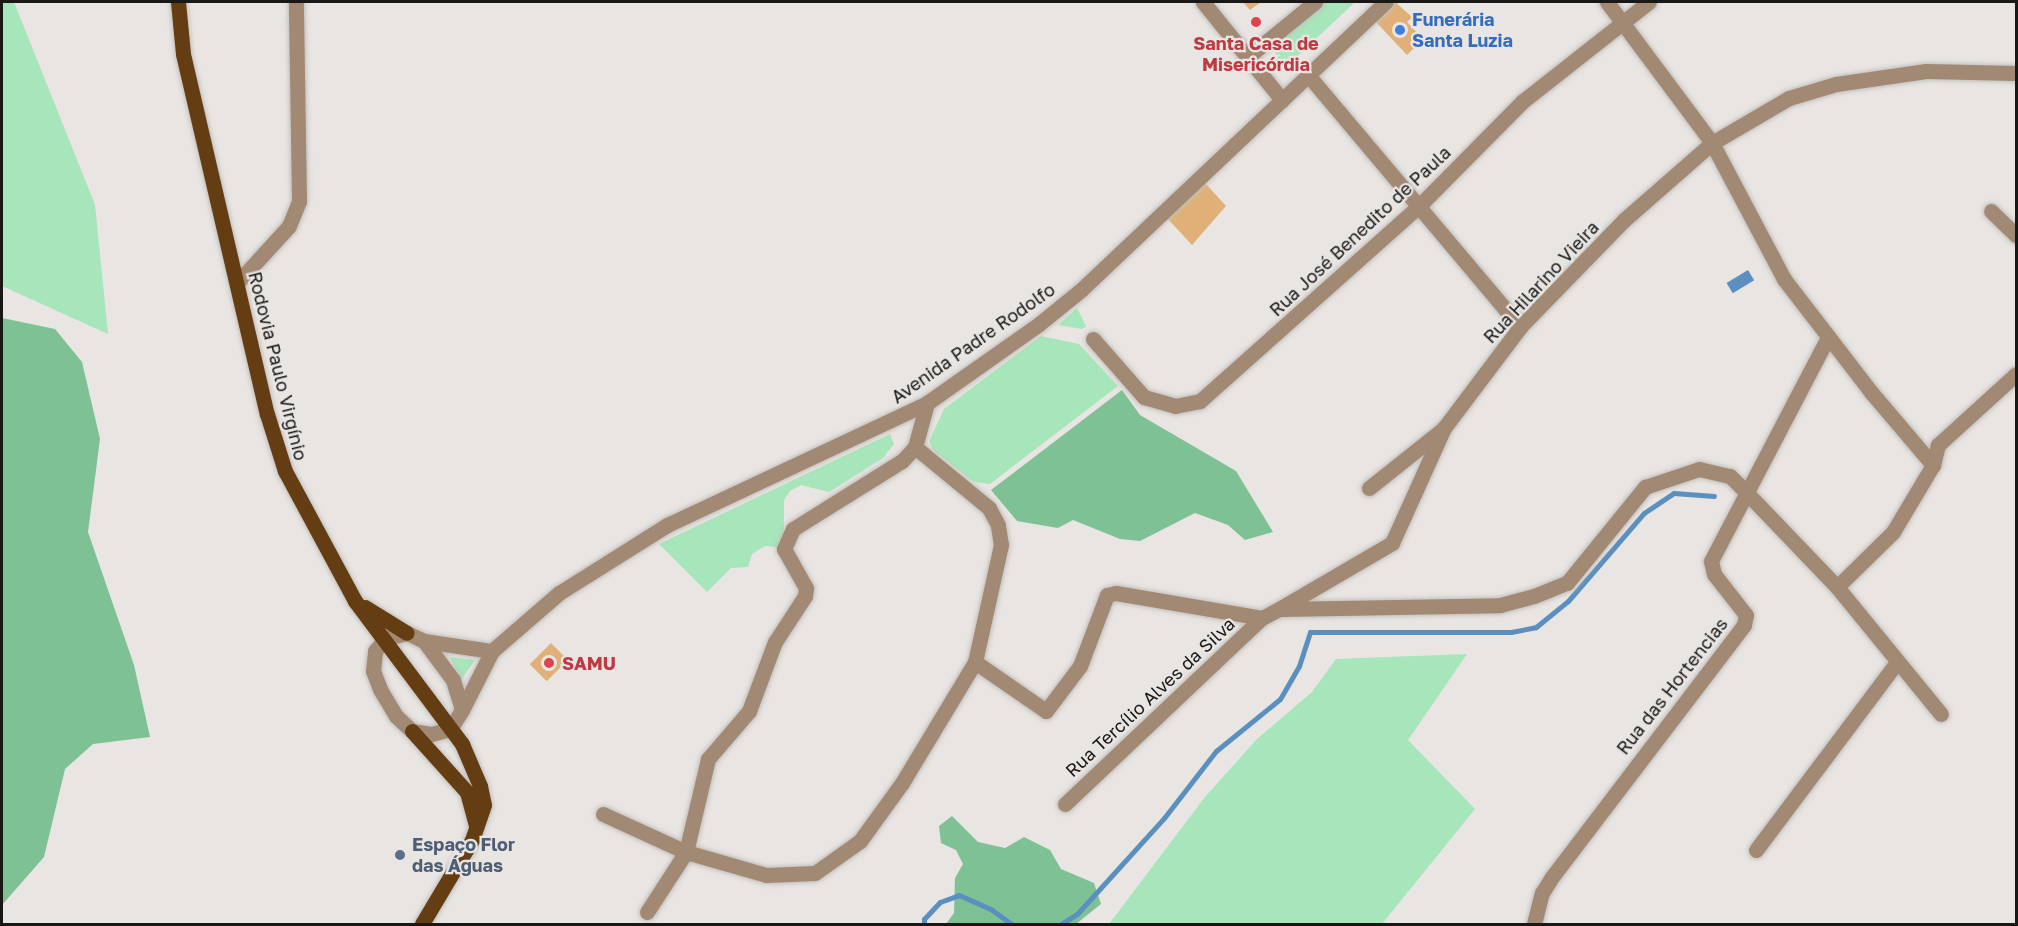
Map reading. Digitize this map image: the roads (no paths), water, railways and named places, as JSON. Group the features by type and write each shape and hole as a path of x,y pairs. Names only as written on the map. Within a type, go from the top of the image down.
{"main road":[{"name":"Rodovia Paulo Virgínio","path":"178,2 183,54 267,414 285,471 355,601 386,638 450,729 476,771 480,786 484,805 472,840 422,924"},
{"path":"355,601 407,633"},
{"path":"412,731 467,792 476,826"}],"street":[{"path":"237,283 289,226 299,201 296,2"},
{"path":"1203,2 1250,55 1282,100"},
{"path":"1250,55 1315,2"},
{"name":"Avenida Padre Rodolfo","path":"450,729 492,651 560,593 667,525 927,403 1039,324 1082,289 1386,2"},
{"path":"1607,2 1712,143 1785,279 1828,337 1933,465"},
{"name":"Rua José Benedito de Paula","path":"1093,339 1144,397 1175,406 1200,401 1420,205 1522,100 1649,2"},
{"name":"Rua Hilarino Vieira","path":"1262,618 1392,543 1444,428 1521,327 1624,220 1712,143 1789,98 1836,84 1926,71 2016,73"},
{"path":"1308,75 1521,327"},
{"path":"1991,211 2016,235"},
{"name":"Rua das Hortencias","path":"1534,924 1542,893 1552,877 1744,625 1746,615 1714,574 1711,561 1828,337"},
{"path":"1837,587 1893,532 1933,465 1938,445 2016,374"},
{"path":"647,912 686,852 708,759 749,711 779,634 805,596 806,588 784,549 794,529 902,461 915,447 927,403"},
{"path":"1369,488 1444,428"},
{"path":"603,814 686,852 766,875 815,873 860,841 908,773 975,663 1001,545 1000,532 990,508 915,447"},
{"path":"1279,609 1500,605 1534,596 1567,583 1645,487 1699,470 1730,476 1746,491 1837,587 1941,714"},
{"path":"975,663 1046,711 1080,666 1107,595 1116,593 1262,618"},
{"name":"Rua Tercílio Alves da Silva","path":"1065,804 1262,618"},
{"path":"450,729 431,734 412,731 396,716 373,671 375,651 386,638 407,633 424,641 492,651"},
{"path":"424,641 445,664 462,710"},
{"path":"1756,850 1897,662"}],"water":[{"path":"1748,270 1754,280 1733,293 1727,283"}],"waterway":[{"path":"1061,924 1077,914 1164,818 1216,751 1280,699 1299,666 1310,632 1511,632 1536,627 1568,601 1644,513 1674,493 1714,496"},
{"path":"924,924 924,919 940,902 959,895 992,910 1011,924"}],"place":[{"name":"Santa Casa de Misericórdia","path":"1256,22"},
{"name":"Funerária Santa Luzia","path":"1400,30"},
{"name":"SAMU","path":"549,663"},
{"name":"Espaço Flor das Águas","path":"400,855"}]}
